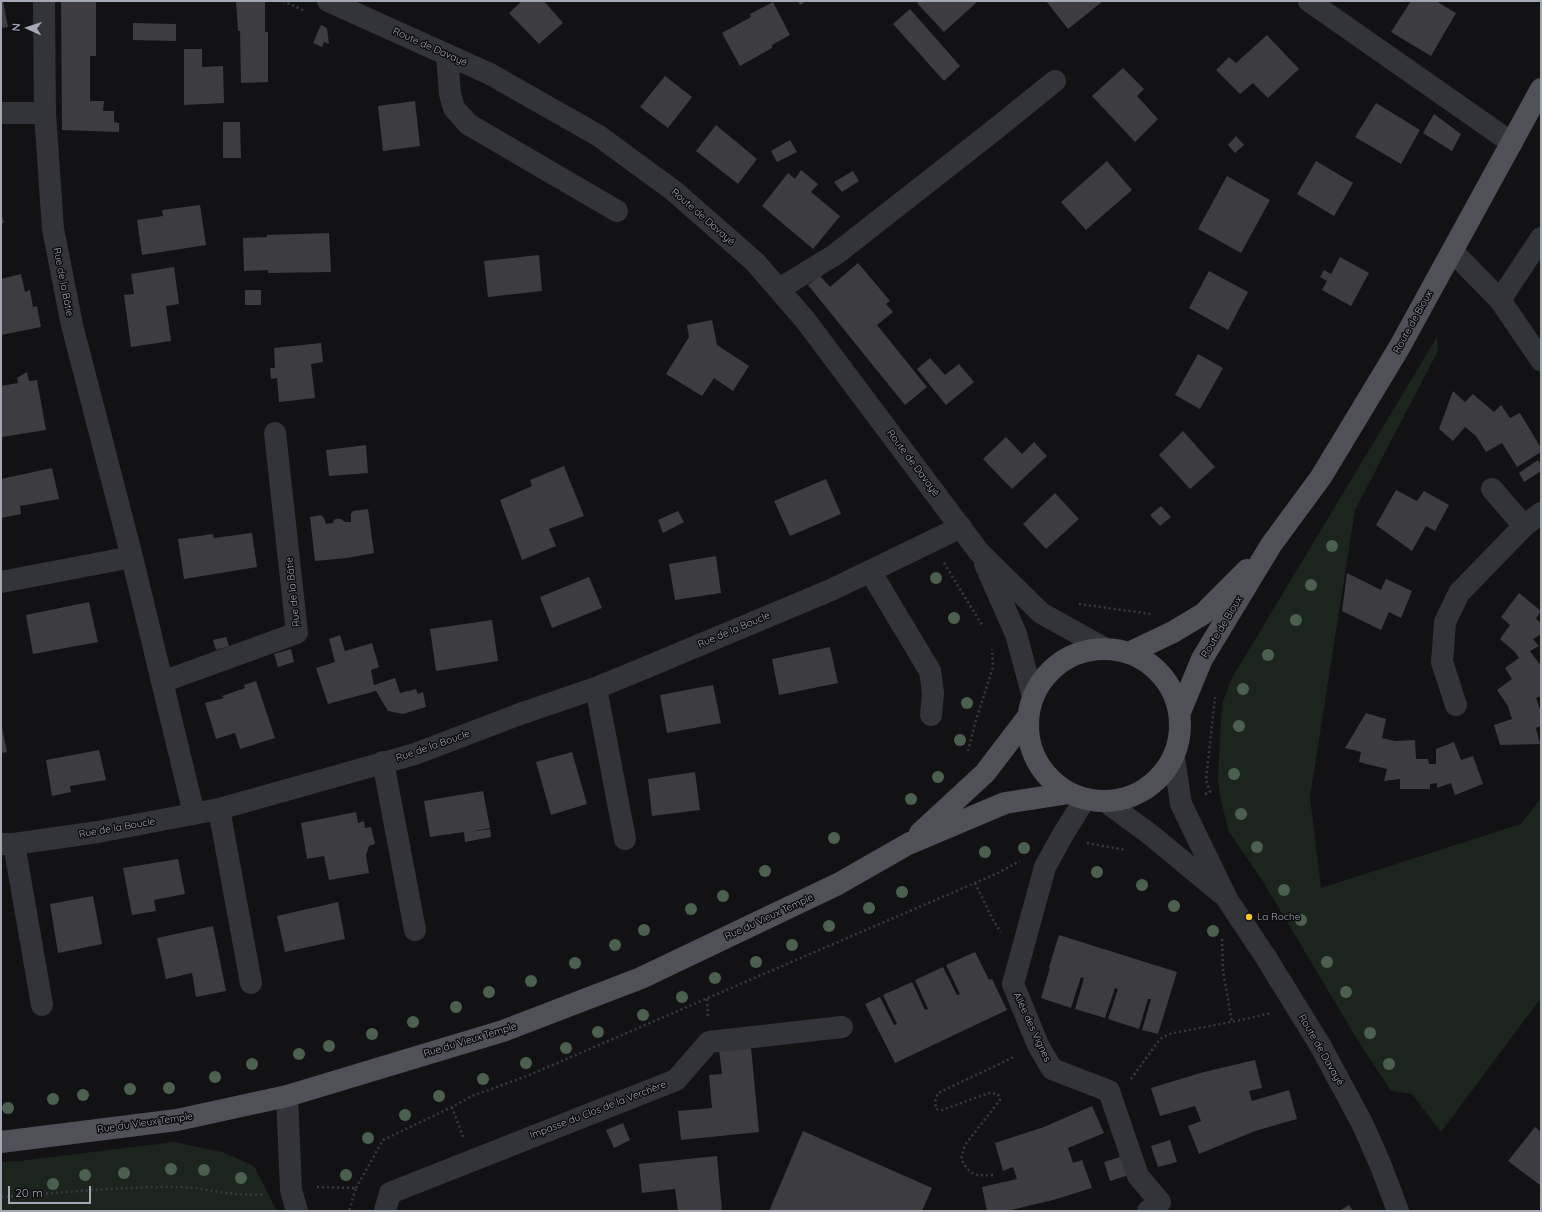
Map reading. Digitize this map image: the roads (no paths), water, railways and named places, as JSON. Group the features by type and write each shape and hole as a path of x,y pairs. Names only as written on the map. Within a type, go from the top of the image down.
{"main road":[{"name":"Route de Bioux","path":"1180,712 1202,659 1271,545 1321,476 1399,348 1541,89"},
{"name":"Route de Bioux","path":"1129,653 1173,632 1203,614 1271,545"},
{"path":"1087,798 1058,787 1042,771 1032,752 1027,718 1033,697 1039,684 1054,667 1075,654 1104,648 1129,653 1148,663 1168,682 1180,712 1174,758"},
{"name":"Rue du Vieux Temple","path":"908,844 985,773 1027,718"},
{"name":"Rue du Vieux Temple","path":"1,1142 176,1120 286,1096 503,1031 640,978 838,884 908,844 1005,803 1135,796 1156,782 1174,758"}],"street":[{"name":"Rue de la Bâtie","path":"44,1 45,113 54,237 72,325 132,556 194,814"},
{"name":"Route de Davayé","path":"328,1 490,74 599,136 674,191 755,262 779,289 806,321 979,552 1041,614 1104,648"},
{"path":"1309,1 1512,143"},
{"path":"447,55 450,94 454,108 468,124 617,211"},
{"path":"779,289 836,254 1055,81"},
{"path":"1,113 45,113"},
{"path":"1500,300 1541,238"},
{"path":"1452,251 1500,300 1541,360"},
{"name":"Rue de la Bâtie","path":"162,682 297,633 275,433"},
{"path":"1492,489 1524,526"},
{"path":"1456,705 1442,662 1445,622 1458,593 1524,526 1541,513"},
{"name":"Rue de la Boucle","path":"42,1005 7,844 98,832 219,809 415,754 520,714 596,688 823,593 961,527"},
{"name":"Route de Davayé","path":"979,552 1016,634 1033,697"},
{"path":"1,582 132,556"},
{"path":"870,571 930,671 933,693 931,715"},
{"path":"596,688 625,839"},
{"path":"1174,758 1181,804 1228,899"},
{"name":"Rue de la Boucle","path":"383,762 414,930"},
{"path":"1087,798 1151,835 1228,899"},
{"name":"Allée des Vignes","path":"1087,798 1062,836 1046,867 1012,984 1038,1045 1052,1069 1109,1091 1138,1176 1160,1202 1148,1211"},
{"path":"219,809 251,983"},
{"name":"Route de Davayé","path":"1228,899 1320,1045 1363,1125 1381,1166 1398,1211"},
{"name":"Impasse du Clos de la Verchère","path":"384,1211 390,1192 676,1080 709,1042 842,1027"},
{"path":"286,1096 291,1190 297,1211"}],"place":[{"name":"La Roche","path":"1249,917"}]}
